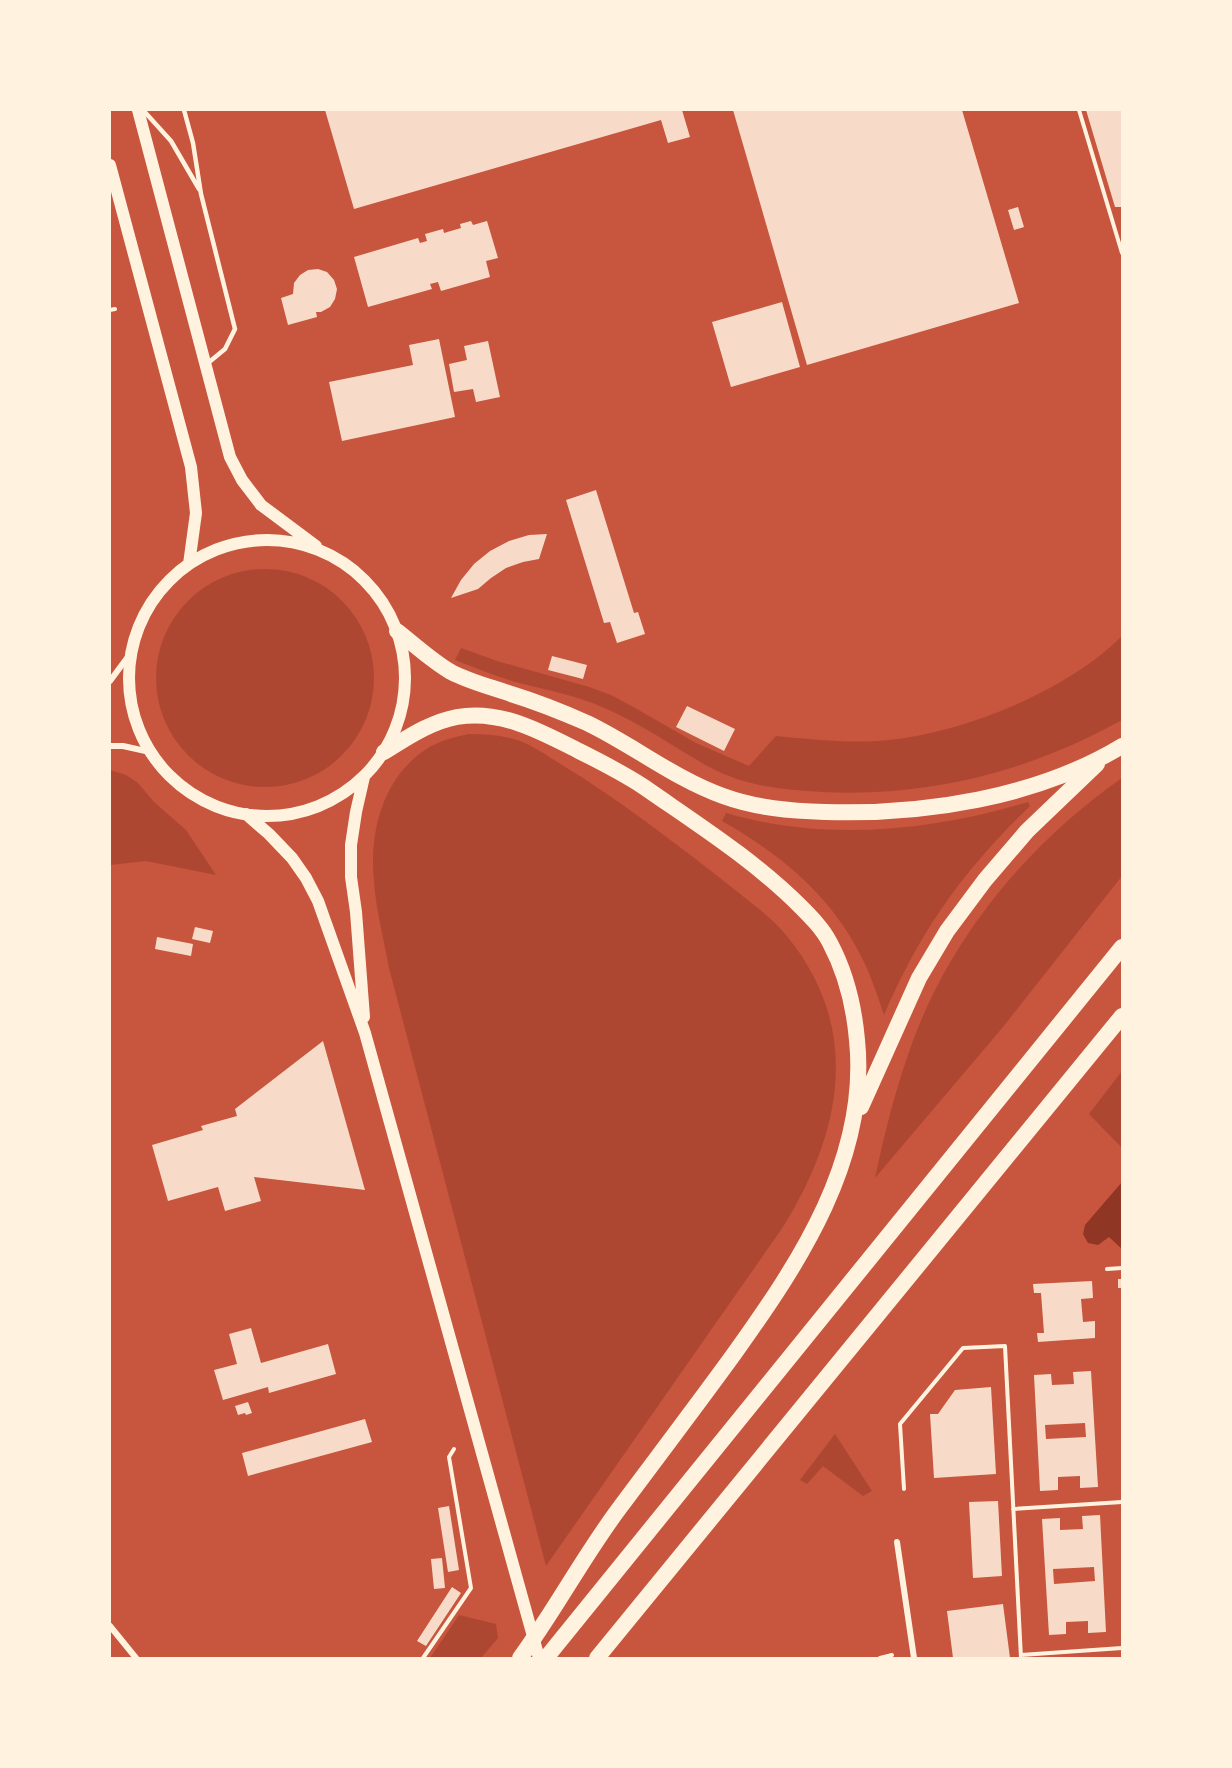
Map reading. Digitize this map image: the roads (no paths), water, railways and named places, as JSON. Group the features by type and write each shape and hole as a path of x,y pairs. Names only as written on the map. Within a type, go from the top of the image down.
{"highway":[{"path":"397,631 451,672 588,724 629,744 686,780 720,795 748,804 788,811 849,813 906,811 958,804 1016,790 1056,777 1104,757 1122,746"},
{"path":"384,752 417,732 459,717 482,715 523,724 548,734 622,773 776,882 829,940 844,975 854,1011 858,1048 859,1080 854,1123"},
{"path":"520,1659 602,1531 770,1304 818,1221 841,1169 854,1123 919,978 947,931 985,880 1027,831 1104,757"},
{"path":"546,1659 1122,947"},
{"path":"597,1659 1122,1016"}],"main road":[{"path":"140,110 230,457 242,480 261,505 326,554"},
{"path":"110,165 191,467 195,513 189,564"},
{"path":"271,540 299,544 326,554 345,564 367,582 384,605 397,631 405,661 405,693 398,723 384,752 364,777 339,796 310,810 278,815 246,814 216,807 188,791 167,774 150,752 133,715 128,674 130,654 138,629 153,600 176,574 214,550 242,543 271,540"},
{"path":"364,777 351,845 351,876 356,912 365,1034"},
{"path":"246,814 269,834 306,878 318,901 365,1034 539,1659"}],"street":[{"path":"110,681 130,654"},
{"path":"110,746 123,746 150,752"},
{"path":"897,1542 914,1659"},
{"path":"110,1626 136,1659"}],"lane":[{"path":"140,110 171,141 201,194"},
{"path":"184,110 194,143 201,194 235,329 225,349 206,365"}]}
